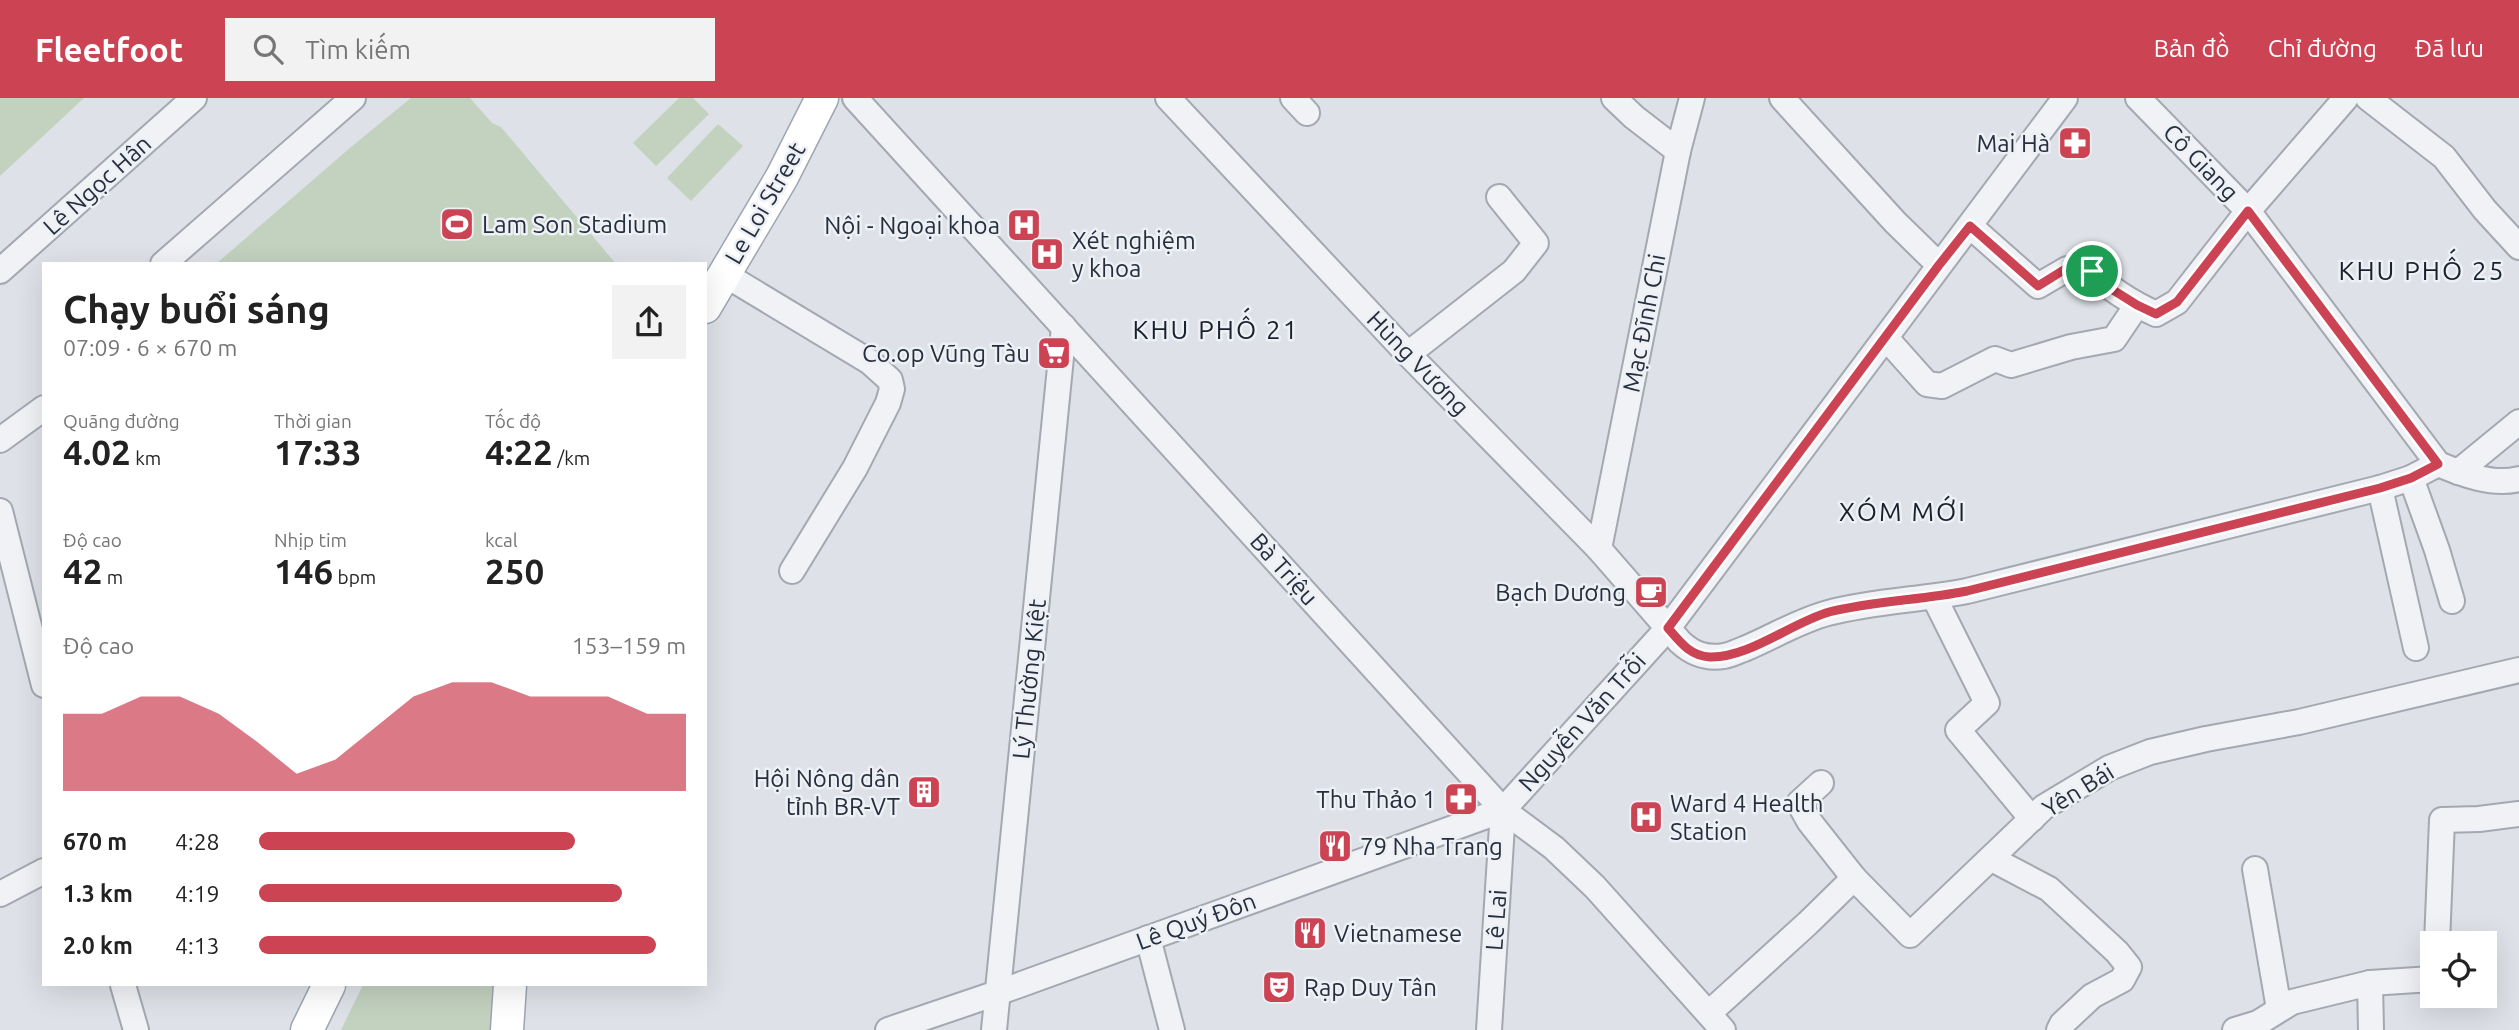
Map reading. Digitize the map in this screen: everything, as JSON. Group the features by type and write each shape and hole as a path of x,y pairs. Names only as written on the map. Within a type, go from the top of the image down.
{"main road":[{"name":"Le Loi Street","path":"707,304 782,177 822,98"},
{"path":"307,1030 329,986"},
{"path":"507,1030 510,986"}],"street":[{"name":"Lê Ngọc Hân","path":"0,271 194,98"},
{"path":"165,262 353,98"},
{"name":"Bà Triệu","path":"855,98 1503,810 1554,848 1595,887 1716,1022"},
{"name":"Hùng Vương","path":"1168,98 1408,354 1599,549 1692,653 1707,657 1726,656 1829,612 1934,597 2380,488 2448,468 2519,422"},
{"path":"1614,98 1678,151"},
{"name":"Mạc Đĩnh Chi","path":"1599,549 1678,151 1692,98"},
{"path":"1782,98 1895,222 1939,265"},
{"name":"Nguyễn Văn Trỗi","path":"1503,810 1668,628 2065,98"},
{"name":"Cô Giang","path":"2138,98 2248,211 2448,468"},
{"path":"1970,226 2038,286 2067,268 2092,271 2105,285 2156,314 2177,302 2248,211 2346,98"},
{"path":"2368,98 2444,157 2485,210 2519,247"},
{"path":"1408,354 1514,271 1536,243 1499,197"},
{"path":"724,274 870,362 890,380 892,389 888,403 875,432 792,571"},
{"path":"1886,338 1927,384 1942,386 1995,359 2011,365 2071,347 2114,339 2137,305"},
{"name":"Lý Thường Kiệt","path":"994,1030 1065,327"},
{"path":"0,440 42,409"},
{"path":"2448,468 2505,483 2519,479"},
{"path":"2411,478 2452,601"},
{"path":"2380,488 2416,648"},
{"path":"0,511 42,677"},
{"path":"1934,597 1987,703 1958,730 2032,819"},
{"name":"Yên Bái","path":"1854,878 1910,935 2044,807 2109,768 2150,752 2299,722 2519,670"},
{"path":"1716,1022 1854,878 1809,821 1799,803 1821,783"},
{"name":"Lê Quý Đôn","path":"888,1030 1503,810"},
{"name":"Lê Lai","path":"1489,1030 1503,810"},
{"path":"2437,931 2442,820 2519,814"},
{"path":"1992,859 2049,889 2117,952 2129,967 2122,980 2092,996 2059,1030"},
{"path":"2255,869 2279,1009"},
{"path":"0,894 42,872"},
{"path":"1148,938 1172,1030"},
{"path":"2235,1030 2258,1023 2292,1002 2370,984 2420,980"},
{"path":"2370,984 2371,1030"},
{"path":"123,986 136,1030"}],"green space":[{"path":"0,98 84,98 0,176"},
{"name":"Lam Son Stadium","path":"411,98 470,98 492,123 501,127 614,262 218,262"},
{"path":"679,98 693,98 709,114 656,166 633,143"},
{"path":"718,124 743,146 691,201 667,178"},
{"path":"363,986 504,986 501,1030 341,1030"}],"place":[{"name":"Mai Hà","path":"2075,143"},
{"name":"Lam Son Stadium","path":"457,224"},
{"name":"Nội - Ngoại khoa","path":"1024,225"},
{"name":"Xét nghiệm y khoa","path":"1047,254"},
{"name":"Co.op Vũng Tàu","path":"1054,353"},
{"name":"Bạch Dương","path":"1651,592"},
{"name":"Hội Nông dân tỉnh BR-VT","path":"924,792"},
{"name":"Thu Thảo 1","path":"1461,799"},
{"name":"Ward 4 Health Station","path":"1646,817"},
{"name":"79 Nha Trang","path":"1335,846"},
{"name":"Vietnamese","path":"1310,933"},
{"name":"Rạp Duy Tân","path":"1279,987"}],"district":[{"name":"KHU PHỐ 25","path":"2422,270"},
{"name":"KHU PHỐ 21","path":"1216,329"},
{"name":"XÓM MỚI","path":"1903,511"}],"route":[{"path":"2248,211 2438,464 2411,478 2380,488 1967,591 1829,612 1726,656 1707,657 1692,653 1680,642 1668,628 1970,226 2038,286 2067,268 2092,271 2105,285 2156,314 2177,302 2248,211"}]}
